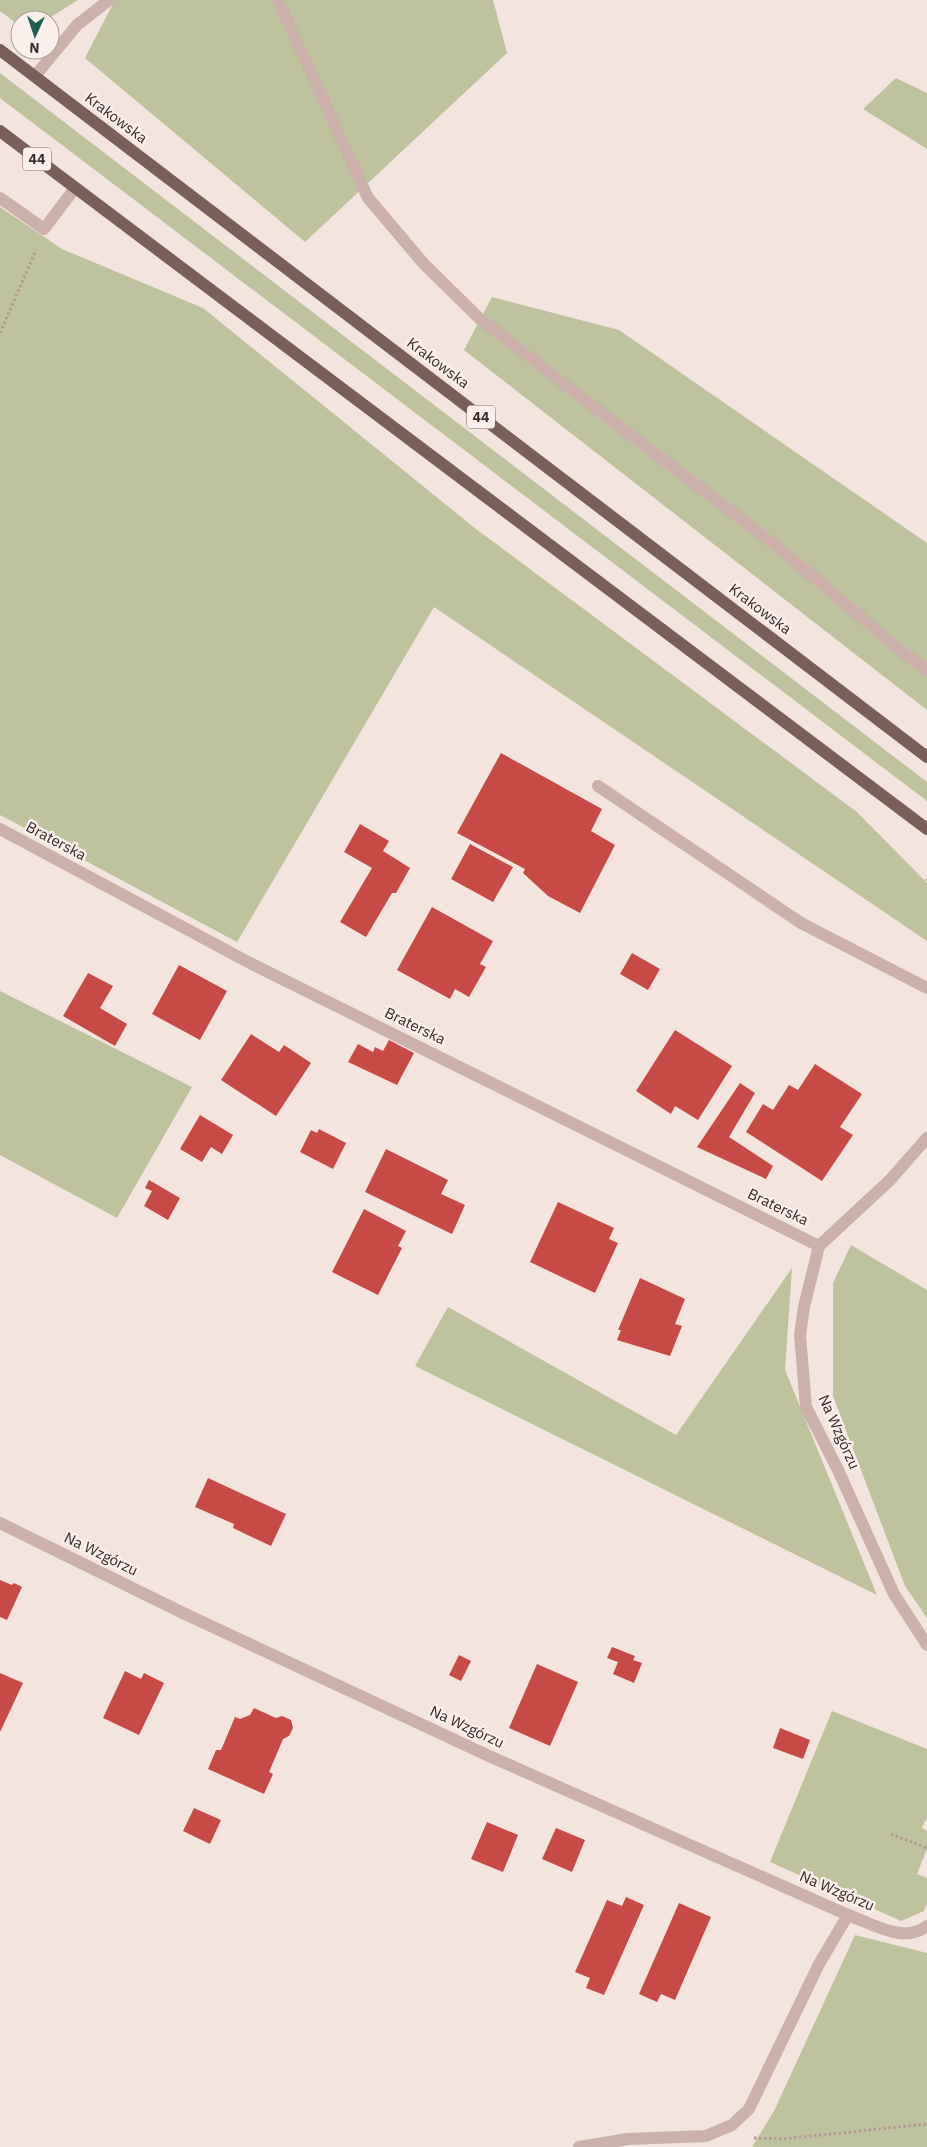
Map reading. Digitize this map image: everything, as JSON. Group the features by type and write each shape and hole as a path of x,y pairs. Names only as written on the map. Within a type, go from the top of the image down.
{"main road":[{"name":"Krakowska","path":"0,50 927,757"},
{"name":"44","path":"0,131 927,829"}],"street":[{"path":"35,76 77,25 109,0"},
{"path":"278,0 368,198 424,264 481,320 785,553 927,670"},
{"path":"0,198 44,229 75,188"},
{"path":"598,786 801,923 927,988"},
{"name":"Braterska","path":"0,829 248,962 819,1246"},
{"path":"819,1246 890,1180 927,1138"},
{"name":"Na Wzgórzu","path":"819,1246 804,1307 800,1335 806,1407 838,1470 894,1594 927,1645"},
{"name":"Na Wzgórzu","path":"0,1523 181,1612 490,1756 848,1915 901,1934 921,1930 927,1926"},
{"path":"579,2147 628,2139 706,2136 732,2125 749,2108 819,1964 848,1915"}],"path":[{"path":"0,333 26,276 44,229"},
{"path":"891,1834 927,1848"},
{"path":"706,2136 783,2138 927,2124"}],"green space":[{"path":"0,0 78,0 60,11 10,10 10,18 0,11"},
{"path":"115,0 493,0 507,53 305,242 85,58"},
{"path":"0,73 927,782 927,801 0,98"},
{"path":"896,78 927,93 927,149 863,109"},
{"path":"0,207 62,249 203,308 476,529 857,812 927,883 927,941 434,607 237,942 0,815"},
{"path":"492,297 619,330 927,543 927,710 464,350"},
{"path":"0,991 192,1087 117,1218 0,1155"},
{"path":"851,1245 927,1290 927,1618 905,1586 833,1396 833,1283"},
{"path":"792,1268 785,1370 877,1595 415,1366 448,1307 676,1435"},
{"path":"832,1711 927,1749 927,1817 922,1828 927,1831 927,1849 917,1874 927,1878 927,1903 924,1911 901,1921 770,1862"},
{"path":"855,1935 927,1953 927,2147 752,2147 774,2111"}],"building":[{"path":"501,753 602,809 591,831 615,845 580,913 548,896 523,873 525,869 457,833"},
{"path":"360,824 389,841 383,851 410,868 396,893 392,893 366,937 340,922 372,868 344,852"},
{"path":"470,844 513,867 493,902 451,879"},
{"path":"432,907 493,941 480,964 486,967 469,997 455,989 450,999 397,970"},
{"path":"632,953 660,969 648,990 620,974"},
{"path":"179,965 227,991 200,1040 152,1014"},
{"path":"88,973 113,986 100,1008 127,1024 115,1046 63,1016"},
{"path":"675,1030 732,1066 698,1120 675,1106 671,1114 636,1091"},
{"path":"251,1034 279,1052 284,1045 311,1063 276,1116 221,1080"},
{"path":"389,1040 414,1053 397,1085 348,1062 358,1044 373,1052 375,1047 383,1051"},
{"path":"815,1064 862,1094 840,1127 853,1135 822,1181 746,1132 763,1104 773,1110 789,1085 798,1090"},
{"path":"740,1083 755,1093 729,1137 773,1166 766,1179 697,1147"},
{"path":"200,1115 233,1135 222,1154 211,1147 202,1162 180,1149"},
{"path":"319,1129 346,1143 333,1169 300,1152 311,1130 317,1133"},
{"path":"386,1149 448,1180 441,1194 465,1205 452,1234 365,1192"},
{"path":"149,1180 180,1198 168,1220 144,1206 152,1191 145,1188"},
{"path":"558,1202 614,1228 609,1239 618,1243 595,1293 530,1262"},
{"path":"364,1209 406,1231 398,1246 402,1248 378,1295 332,1272"},
{"path":"640,1278 685,1299 675,1324 682,1326 670,1356 617,1340 621,1330 618,1330"},
{"path":"208,1478 286,1514 271,1546 233,1528 234,1524 195,1507"},
{"path":"0,1580 22,1587 7,1620 0,1617"},
{"path":"612,1647 635,1656 633,1660 642,1663 634,1683 613,1674 618,1662 607,1658"},
{"path":"459,1655 471,1661 461,1681 449,1675"},
{"path":"537,1664 578,1682 550,1746 509,1728"},
{"path":"125,1671 141,1679 144,1673 164,1683 139,1735 103,1718"},
{"path":"0,1673 23,1683 0,1732"},
{"path":"254,1708 276,1718 282,1716 291,1720 293,1728 289,1736 283,1739 269,1772 273,1774 264,1794 208,1769 216,1750 221,1750 235,1717 240,1719 250,1715"},
{"path":"780,1728 810,1740 803,1759 773,1748"},
{"path":"194,1808 221,1820 210,1844 183,1831"},
{"path":"487,1822 518,1835 503,1872 471,1859"},
{"path":"556,1828 585,1840 572,1872 542,1859"},
{"path":"626,1897 644,1905 604,1995 586,1988 590,1978 575,1972 607,1900 622,1906"},
{"path":"679,1903 711,1917 675,2000 661,1994 657,2002 639,1994"}]}
